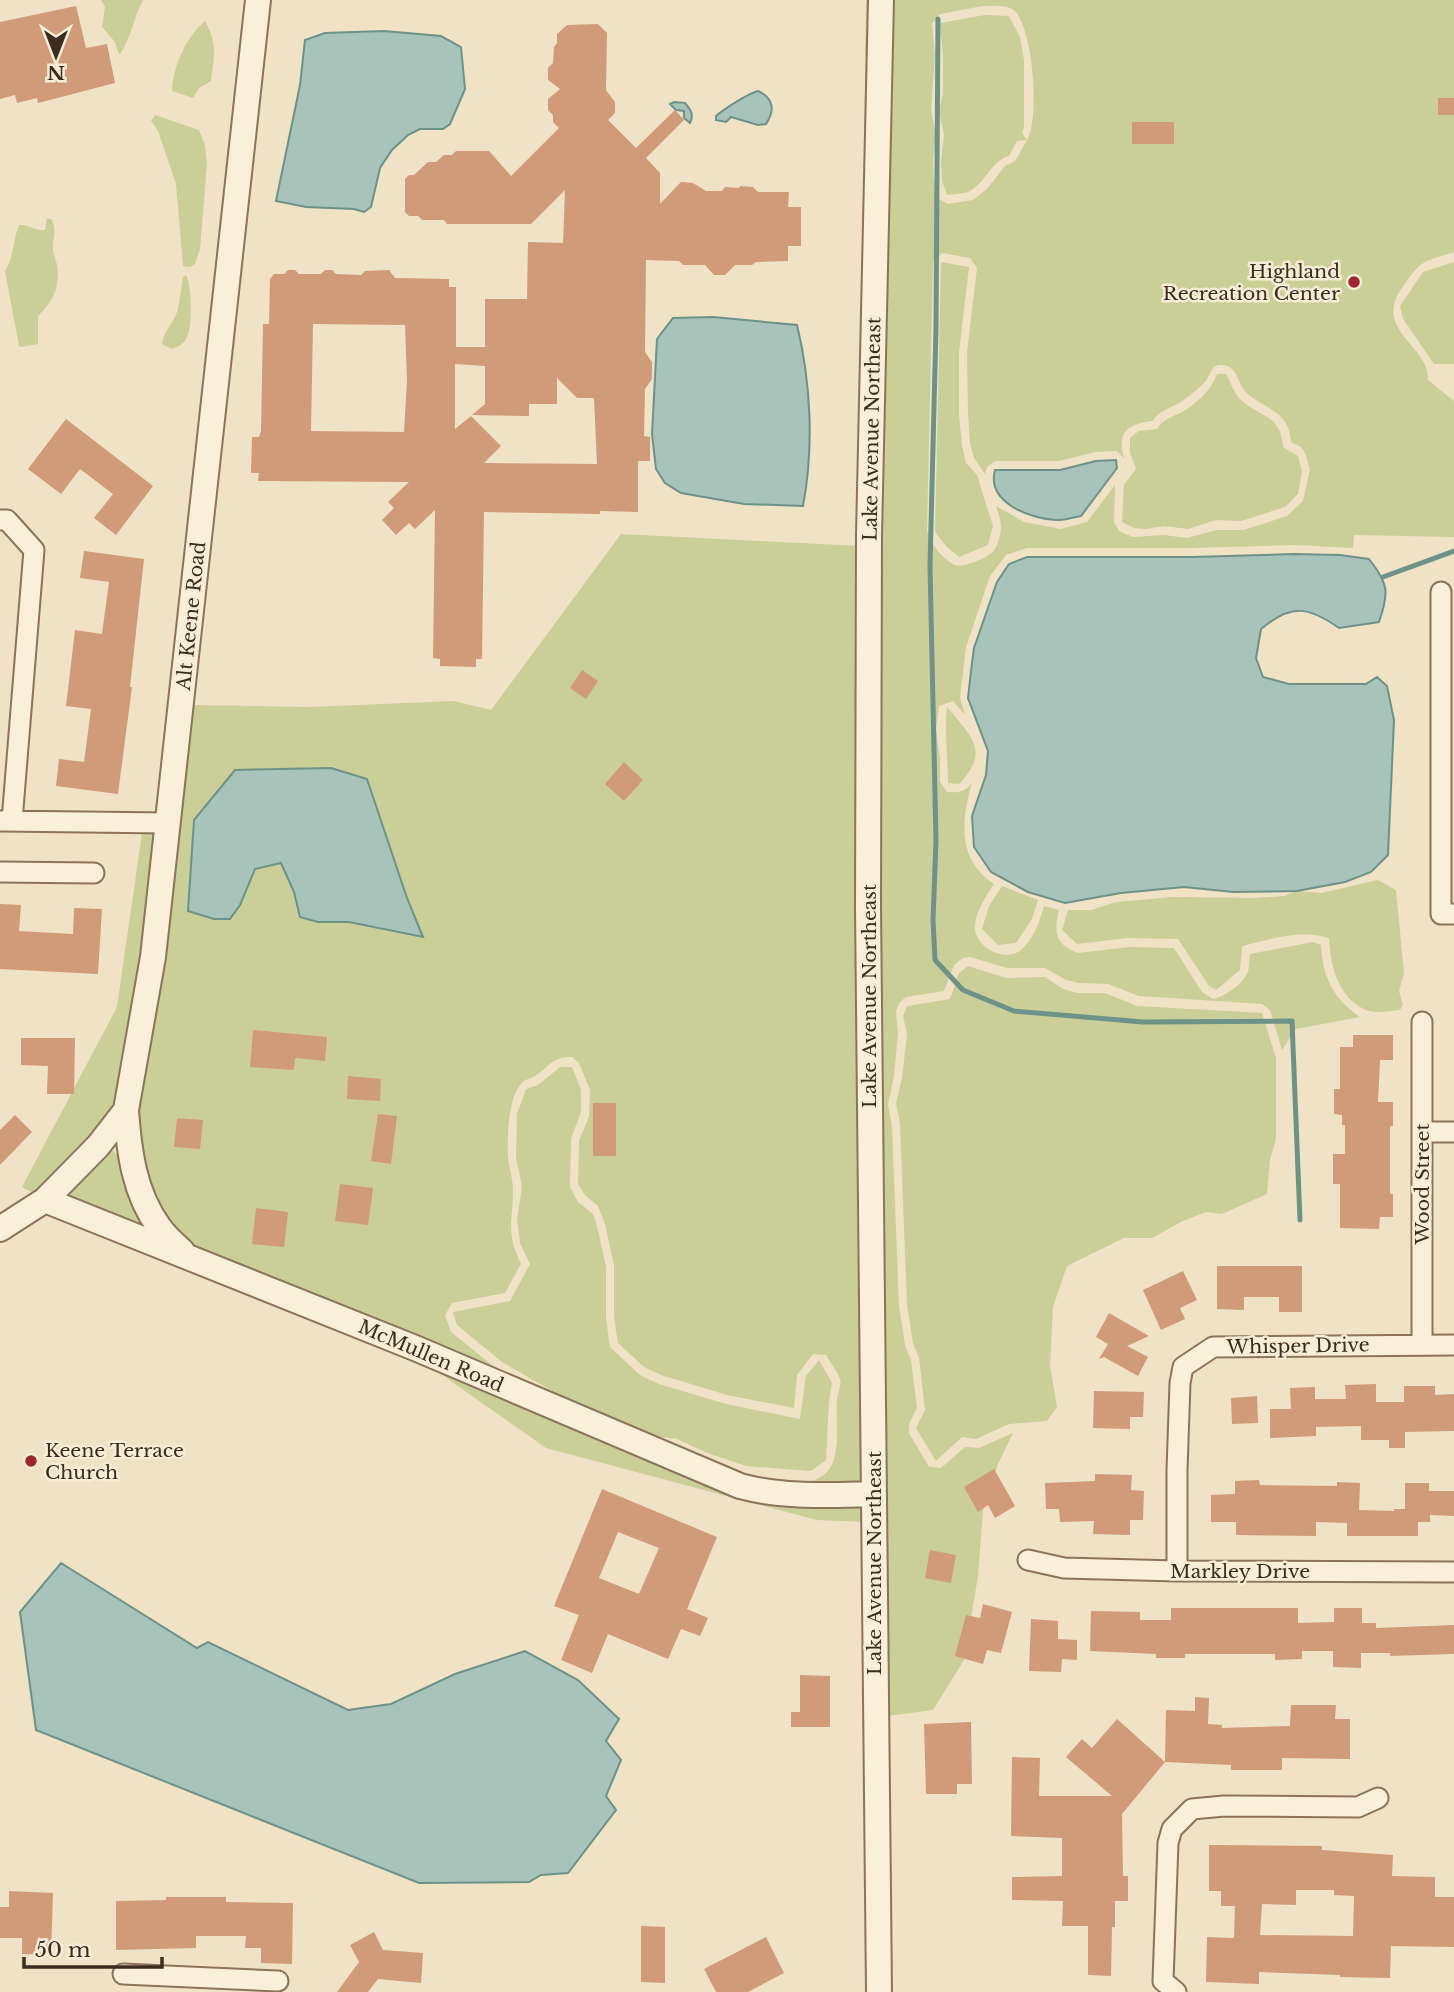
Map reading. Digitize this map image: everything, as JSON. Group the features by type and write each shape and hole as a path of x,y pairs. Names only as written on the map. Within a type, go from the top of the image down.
{"street":[{"name":"Alt Keene Road","path":"187,1257 160,1228 145,1203 135,1175 127,1110 153,957 258,0"},
{"name":"Lake Avenue Northeast","path":"879,1992 868,921 869,549 881,0"},
{"path":"0,520 7,520 34,550 6,821 167,822"},
{"path":"1441,592 1448,695 1448,914"},
{"path":"0,872 94,873"},
{"name":"Wood Street","path":"1422,1022 1422,1345"},
{"path":"0,1229 45,1200 90,1154 127,1110"},
{"path":"1422,1132 1454,1132"},
{"name":"McMullen Road","path":"45,1200 415,1348 692,1468 740,1486 758,1491 797,1495 874,1494"},
{"name":"Whisper Drive","path":"1177,1571 1177,1470 1183,1367 1213,1347 1454,1345"},
{"name":"Markley Drive","path":"1028,1560 1064,1568 1454,1572"},
{"path":"1176,1992 1163,1981 1168,1843 1172,1829 1192,1809 1224,1806 1358,1807 1378,1798"},
{"path":"123,1974 201,1985 278,1981"}],"green space":[{"path":"101,0 143,0 127,42 119,55 115,42 102,27 105,7"},
{"path":"866,0 872,0 864,1484 797,1485 745,1476 803,1482 822,1477 830,1469 836,1447 840,1382 826,1355 813,1354 797,1375 794,1408 727,1395 661,1375 644,1367 618,1343 614,1318 614,1265 605,1224 598,1206 585,1195 578,1184 579,1141 589,1116 590,1090 579,1063 572,1057 555,1060 523,1082 513,1099 508,1130 513,1186 511,1234 521,1264 505,1293 452,1303 445,1315 451,1332 498,1370 192,1248 167,1221 144,1172 136,1111 190,705 311,707 454,701 491,710 621,534 859,546","holes":["213,798 407,898 422,936 349,922 318,922 300,917 294,892 281,863 255,868 240,905 230,919 194,820"]},
{"path":"891,0 1454,0 1454,252 1428,260 1418,267 1402,288 1395,303 1394,315 1404,337 1421,357 1428,380 1454,401 1454,537 1354,535 1353,548 1294,545 1027,548 1006,555 990,576 966,647 960,697 965,715 953,701 939,706 936,729 940,782 947,792 964,790 972,783 964,825 965,838 973,863 994,884 980,907 975,923 975,931 983,945 1006,955 1021,950 1032,936 1044,906 1059,910 1056,930 1060,941 1078,953 1129,947 1174,948 1202,992 1213,999 1239,985 1249,969 1250,954 1313,942 1321,945 1324,968 1336,995 1360,1017 1296,1029 1282,1050 1270,1010 1262,1004 1139,996 1108,984 1066,980 1045,968 1007,968 970,957 963,958 954,965 944,991 906,997 900,1002 896,1011 898,1034 888,1105 892,1126 899,1306 905,1345 911,1360 917,1408 909,1424 909,1433 929,1467 941,1468 965,1447 979,1448 1013,1433 998,1464 983,1511 978,1576 964,1660 933,1710 888,1716 878,908 879,535","holes":["983,6 1000,6 1015,11 1021,21 1030,54 1034,95 1031,129 1015,161 1005,166 987,189 973,200 948,204 939,199 934,182 936,136 931,110 935,57 932,24 940,14","942,253 970,258 977,268 967,352 968,414 974,458 985,474 987,467 995,461 1059,461 1095,452 1116,451 1124,458 1122,442 1126,431 1137,424 1153,421 1161,412 1199,388 1215,366 1222,365 1231,368 1246,392 1281,416 1286,423 1291,442 1301,447 1305,453 1310,469 1303,501 1287,516 1244,530 1217,530 1187,538 1164,535 1133,537 1119,531 1114,522 1115,485 1087,522 1061,529 1024,522 996,506 1001,529 993,552 964,565 950,563 938,551 927,531 933,262"]},
{"path":"985,15 1009,16 1020,37 1024,60 1022,133 1027,140 1017,141 1009,156 998,162 976,187 965,193 947,195 942,181 944,135 939,112 943,93 940,23"},
{"path":"205,21 213,44 211,81 199,88 193,98 172,91 173,81 186,44"},
{"path":"155,115 199,130 205,145 207,164 200,249 195,264 190,267 183,266 176,184 158,131 151,121"},
{"path":"47,218 52,220 54,228 57,287 52,299 38,316 38,344 21,347 5,271 19,225 45,230"},
{"path":"941,262 969,267 959,352 959,415 966,463 977,475 993,526 988,545 959,557 935,532"},
{"path":"1454,262 1454,364 1434,364 1403,319 1400,306 1423,272"},
{"path":"186,275 190,298 190,326 185,341 172,349 162,344 177,312 183,277"},
{"path":"1217,374 1226,374 1240,399 1274,422 1283,447 1298,456 1302,471 1298,494 1285,507 1241,521 1216,520 1188,529 1164,526 1134,528 1122,522 1124,485 1136,469 1130,453 1130,438 1139,431 1157,429 1166,420 1184,411 1208,390"},
{"path":"947,707 970,735 976,753 969,772 959,784 948,783"},
{"path":"142,833 157,833 144,955 117,1106 91,1138 43,1188 39,1187 35,1194 22,1187 117,1007"},
{"path":"1378,880 1396,890 1404,973 1399,991 1403,1005 1400,1010 1370,1011 1356,1005 1337,980 1329,938 1318,935 1286,936 1242,946 1240,970 1216,990 1209,986 1178,939 1128,938 1077,944 1062,930 1068,910 1091,910 1116,902 1173,897 1255,898 1284,896 1297,891 1321,893"},
{"path":"1002,886 1038,900 1032,919 1016,943 998,945 982,929 989,906"},
{"path":"968,966 1006,978 1045,977 1063,989 1078,993 1105,993 1137,1006 1262,1013 1276,1058 1276,1139 1270,1160 1267,1194 1222,1214 1206,1212 1152,1238 1124,1238 1067,1266 1053,1307 1050,1366 1057,1407 1047,1421 1009,1424 976,1439 962,1437 936,1461 916,1428 925,1410 919,1358 913,1343 907,1305 900,1124 896,1103 907,1034 903,1016 907,1006 950,999 959,973"},
{"path":"560,1067 572,1067 581,1090 581,1112 571,1139 570,1187 578,1202 593,1214 597,1226 606,1267 606,1319 610,1347 640,1375 659,1384 726,1404 800,1419 806,1376 819,1360 832,1383 826,1460 811,1471 746,1466 707,1453 677,1439 660,1437 638,1429 566,1399 502,1362 457,1325 453,1312 510,1301 530,1264 520,1243 517,1219 522,1187 516,1157 517,1114 526,1089 538,1085"},
{"path":"108,1151 113,1151 122,1159 148,1232 67,1196"},
{"path":"428,1365 737,1496 865,1505 865,1522 817,1520 546,1448"}],"water":[{"path":"384,31 441,36 461,47 465,89 450,124 443,129 420,129 408,135 392,150 380,168 371,207 364,212 354,209 306,207 276,201 300,85 305,40 325,33"},
{"path":"758,91 767,97 771,105 771,114 766,124 758,125 731,117 726,122 716,120 716,116 725,109"},
{"path":"685,103 692,115 690,123 684,118 684,111 676,110 670,104"},
{"path":"713,317 797,325 808,392 810,438 803,506 744,504 681,493 665,483 656,469 652,434 657,339 673,318"},
{"path":"1116,460 1117,468 1081,516 1064,520 1025,513 1004,500 997,492 994,482 995,470 1060,470 1096,461"},
{"path":"1294,554 1369,559 1384,582 1386,596 1379,622 1339,628 1309,612 1291,612 1281,615 1261,629 1256,658 1263,677 1289,684 1366,684 1377,677 1387,686 1394,720 1388,855 1371,872 1345,882 1297,891 1233,892 1184,887 1121,893 1065,903 1028,892 991,872 974,847 972,816 986,775 988,751 968,698 974,648 997,582 1009,564 1027,557"},
{"path":"331,768 367,779 423,937 349,922 318,922 300,917 294,892 281,863 255,869 240,905 230,919 214,919 188,911 194,820 235,770"},
{"path":"61,1563 197,1648 208,1642 348,1710 391,1704 455,1674 525,1651 578,1680 619,1719 606,1741 621,1760 606,1796 616,1810 568,1873 541,1875 529,1882 419,1883 36,1730 20,1612"}],"building":[{"path":"76,6 86,48 107,44 115,83 38,103 37,98 17,103 15,95 0,99 0,22"},
{"path":"598,24 607,33 606,90 615,102 615,113 608,120 636,148 675,110 684,120 646,158 660,173 660,204 681,182 693,183 706,191 722,191 725,187 740,186 753,187 758,192 789,192 788,207 801,207 801,246 788,246 788,261 735,265 725,275 714,275 705,265 646,260 645,352 652,362 652,379 645,389 644,436 650,437 650,461 638,461 638,512 484,512 482,659 476,659 476,667 440,666 440,659 433,658 435,510 415,529 409,523 396,535 382,520 394,508 388,502 409,482 258,481 259,473 251,473 252,437 259,437 261,431 263,324 269,324 270,279 274,274 284,274 288,270 295,270 299,274 321,274 325,270 332,270 336,274 361,275 365,271 389,270 395,278 449,279 449,287 456,287 456,347 485,347 485,299 527,299 528,242 563,243 565,190 531,224 447,224 444,220 422,220 405,212 405,179 414,175 428,162 436,162 444,155 452,155 456,151 489,151 511,176 559,128 548,110 548,99 560,89 548,80 548,68 553,63 557,34 567,25","holes":["313,324 405,325 407,380 404,432 311,431","455,364 485,366 485,404 472,415 529,416 529,404 557,404 557,378 577,398 594,398 597,464 484,463 501,446 471,416 455,429"]},
{"path":"1438,98 1454,98 1454,115 1438,115"},
{"path":"1132,122 1174,122 1174,144 1132,144"},
{"path":"66,419 153,486 116,535 94,518 113,494 80,469 61,494 28,469"},
{"path":"84,551 144,559 132,687 118,794 56,786 59,759 84,762 91,709 66,706 75,630 102,634 109,582 80,578"},
{"path":"582,670 598,681 586,699 570,688"},
{"path":"624,762 643,780 624,801 605,784"},
{"path":"0,904 21,905 19,931 73,934 74,908 102,909 98,974 0,969"},
{"path":"253,1030 327,1037 325,1061 295,1058 294,1070 250,1067"},
{"path":"1353,1035 1393,1035 1393,1060 1380,1060 1378,1102 1393,1102 1393,1126 1390,1126 1390,1194 1393,1194 1393,1217 1380,1217 1379,1229 1340,1228 1340,1184 1333,1184 1333,1154 1345,1154 1345,1125 1342,1125 1342,1115 1334,1114 1334,1089 1340,1089 1340,1047 1353,1047"},
{"path":"21,1038 75,1038 74,1094 47,1094 48,1066 21,1065"},
{"path":"348,1076 381,1079 380,1101 347,1099"},
{"path":"593,1103 616,1103 616,1156 593,1156"},
{"path":"378,1114 397,1116 391,1164 371,1161"},
{"path":"15,1115 32,1132 0,1165 0,1130"},
{"path":"177,1118 203,1120 200,1149 174,1147"},
{"path":"340,1184 373,1188 368,1225 335,1221"},
{"path":"256,1208 288,1212 284,1247 252,1244"},
{"path":"1217,1266 1302,1266 1302,1312 1279,1312 1279,1297 1244,1297 1244,1310 1217,1309"},
{"path":"1183,1271 1197,1300 1180,1308 1185,1319 1161,1330 1143,1290"},
{"path":"1109,1313 1149,1336 1127,1346 1148,1357 1138,1376 1104,1357 1099,1359 1108,1344 1096,1337"},
{"path":"1376,1384 1376,1402 1404,1402 1404,1386 1435,1386 1435,1395 1454,1394 1454,1431 1405,1432 1405,1448 1389,1448 1389,1440 1361,1440 1361,1426 1316,1427 1316,1436 1270,1438 1270,1409 1291,1409 1290,1388 1315,1387 1315,1399 1346,1399 1345,1385"},
{"path":"1094,1391 1144,1392 1143,1417 1130,1417 1130,1429 1093,1428"},
{"path":"1257,1396 1258,1423 1232,1424 1231,1398"},
{"path":"994,1469 1015,1506 995,1518 988,1505 978,1512 964,1487"},
{"path":"1095,1474 1132,1475 1131,1490 1144,1491 1143,1520 1130,1520 1130,1535 1093,1534 1094,1521 1060,1522 1059,1509 1046,1509 1045,1483 1095,1481"},
{"path":"1259,1480 1260,1485 1337,1486 1337,1482 1360,1483 1359,1510 1394,1511 1405,1509 1405,1483 1429,1483 1429,1491 1454,1491 1454,1516 1430,1515 1430,1522 1418,1522 1418,1536 1347,1536 1347,1523 1316,1522 1316,1536 1236,1535 1236,1522 1211,1522 1211,1495 1235,1494 1235,1481"},
{"path":"602,1489 717,1537 687,1609 708,1618 700,1636 681,1629 668,1659 608,1634 592,1673 561,1660 579,1615 554,1606","holes":["618,1532 659,1548 639,1594 599,1578"]},
{"path":"930,1550 956,1555 951,1583 925,1578"},
{"path":"983,1604 1012,1612 1001,1653 987,1650 983,1664 955,1656 966,1615 980,1618"},
{"path":"1171,1608 1298,1608 1298,1623 1334,1622 1334,1608 1362,1608 1362,1623 1376,1623 1376,1628 1454,1625 1454,1654 1390,1656 1390,1653 1361,1653 1361,1668 1333,1667 1333,1651 1302,1651 1302,1659 1275,1660 1275,1654 1185,1654 1185,1658 1156,1658 1156,1654 1090,1651 1091,1611 1140,1612 1140,1620 1171,1620"},
{"path":"1031,1619 1058,1621 1058,1639 1077,1640 1077,1660 1062,1659 1061,1672 1029,1671"},
{"path":"800,1675 830,1676 830,1727 791,1727 791,1712 800,1712"},
{"path":"1195,1697 1209,1698 1208,1724 1222,1725 1222,1728 1290,1726 1291,1705 1336,1705 1335,1719 1350,1719 1350,1759 1282,1758 1282,1770 1231,1770 1231,1765 1165,1762 1166,1710 1195,1711"},
{"path":"1117,1719 1165,1762 1122,1814 1123,1876 1128,1876 1128,1901 1115,1901 1111,1976 1088,1975 1088,1926 1062,1926 1063,1901 1012,1900 1012,1877 1062,1876 1062,1838 1011,1836 1012,1757 1040,1758 1039,1796 1112,1796 1066,1757 1082,1739 1092,1748"},
{"path":"971,1722 972,1784 957,1784 957,1794 926,1794 924,1724"},
{"path":"1209,1845 1322,1846 1322,1850 1393,1855 1392,1876 1435,1877 1435,1897 1454,1897 1454,1947 1391,1946 1390,1978 1259,1972 1259,1984 1206,1982 1207,1937 1234,1938 1235,1906 1221,1906 1221,1891 1209,1891","holes":["1296,1890 1334,1890 1334,1895 1354,1896 1353,1936 1260,1935 1262,1904 1296,1905"]},
{"path":"9,1891 53,1893 51,1955 22,1954 22,1938 0,1938 0,1907 9,1907"},
{"path":"166,1897 226,1897 226,1902 293,1903 292,1964 261,1963 261,1948 245,1948 246,1936 196,1936 196,1948 116,1950 116,1901 166,1900"},
{"path":"641,1926 665,1927 665,1983 641,1982"},
{"path":"374,1932 383,1950 423,1953 421,1983 378,1979 368,1992 337,1992 359,1962 350,1945"},
{"path":"766,1937 784,1973 748,1992 716,1992 704,1969"}],"waterway":[{"path":"938,19 936,327 930,566 936,841 933,920 935,960 963,990 1014,1011 1143,1022 1292,1021 1300,1220"},
{"path":"1383,577 1454,551"}],"place":[{"name":"Highland Recreation Center","path":"1354,282"},
{"name":"Keene Terrace Church","path":"31,1461"}]}
